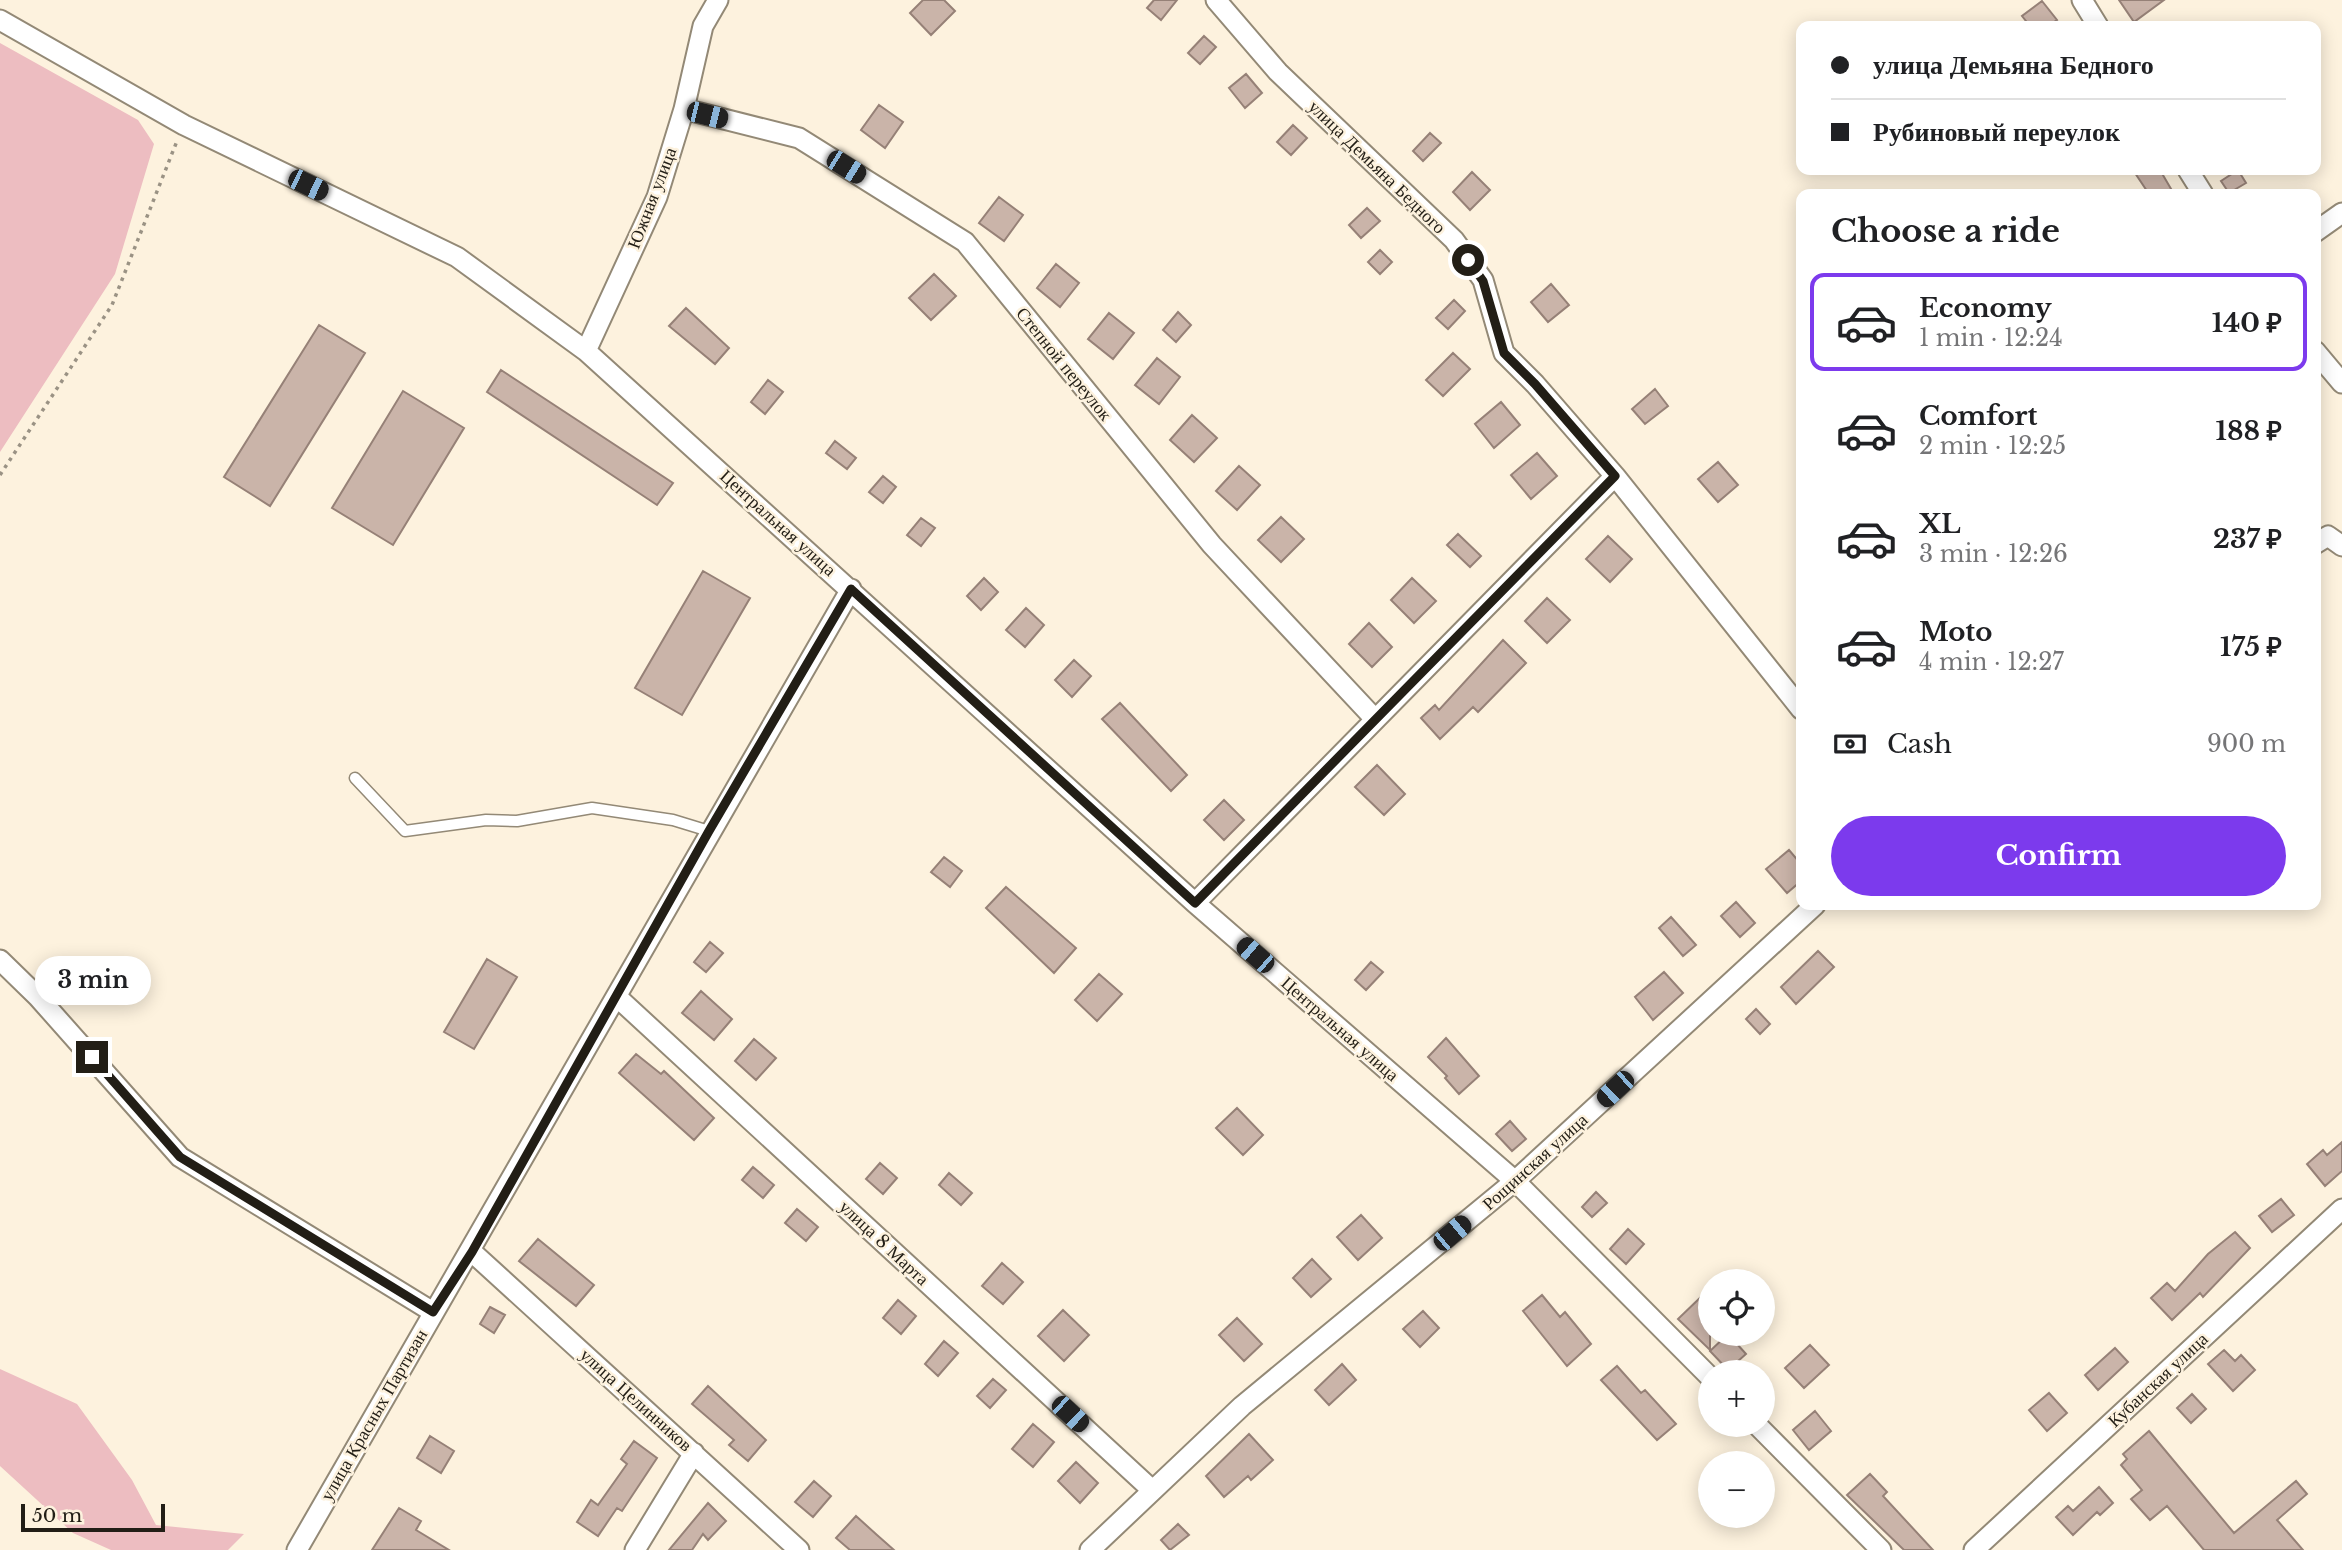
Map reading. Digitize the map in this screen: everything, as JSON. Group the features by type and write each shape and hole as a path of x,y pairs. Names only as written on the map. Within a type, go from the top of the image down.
{"street":[{"name":"Южная улица","path":"586,351 657,197 684,109 703,26 718,0"},
{"name":"улица Демьяна Бедного","path":"1216,0 1278,72 1454,240 1483,281 1504,353 1535,384 1615,476 1796,703"},
{"path":"2082,0 2095,21"},
{"name":"Центральная улица","path":"0,20 184,125 457,257 586,351 1195,903 1515,1181 1698,1365"},
{"name":"Степной переулок","path":"684,109 799,138 965,242 1212,545 1374,718"},
{"path":"2321,228 2342,213"},
{"path":"2321,358 2342,383"},
{"path":"1195,903 1374,718 1615,476"},
{"path":"2321,540 2328,536 2342,546"},
{"name":"улица Красных Партизан","path":"297,1550 433,1312 472,1252 709,831 851,589"},
{"name":"Рощинская улица","path":"1090,1550 1242,1406 1515,1181 1810,910"},
{"path":"0,960 38,997 180,1157 433,1312"},
{"name":"улица 8 Марта","path":"617,997 1152,1490"},
{"name":"Кубанская улица","path":"1974,1550 2342,1209"},
{"name":"улица Целинников","path":"472,1252 799,1550"},
{"path":"1769,1437 1881,1550"},
{"path":"635,1550 694,1453"}],"lane":[{"path":"355,778 405,831 486,820 517,821 592,808 673,820 709,831"}],"path":[{"path":"0,475 111,305 184,125"}],"shaded area":[{"path":"0,43 138,120 154,144 115,274 0,452"},
{"path":"0,1369 77,1404 132,1480 156,1525 244,1534 228,1550 111,1550 73,1533 0,1466"}],"building":[{"path":"923,0 944,0 955,11 931,35 910,13"},
{"path":"1154,0 1177,0 1161,20 1147,8"},
{"path":"2119,0 2164,0 2135,21"},
{"path":"2042,1 2057,20 2026,21 2022,16"},
{"path":"1204,36 1216,47 1200,64 1188,53"},
{"path":"1246,74 1262,93 1245,108 1229,88"},
{"path":"879,105 903,122 885,148 861,130"},
{"path":"1293,125 1307,138 1291,155 1277,142"},
{"path":"1430,133 1441,143 1423,161 1413,151"},
{"path":"1472,172 1490,190 1470,210 1453,192"},
{"path":"2136,175 2163,175 2171,189 2146,189"},
{"path":"2230,175 2241,175 2246,183 2236,189 2226,189 2221,181"},
{"path":"999,197 1023,215 1004,241 979,223"},
{"path":"1367,208 1380,221 1361,238 1349,225"},
{"path":"1380,250 1392,262 1380,274 1368,262"},
{"path":"1056,264 1079,283 1060,307 1037,288"},
{"path":"934,274 956,296 931,320 909,298"},
{"path":"1551,284 1569,305 1548,322 1531,302"},
{"path":"1454,300 1465,311 1448,329 1436,318"},
{"path":"686,308 729,348 715,364 669,326"},
{"path":"1178,312 1191,325 1176,342 1163,330"},
{"path":"1109,313 1134,333 1113,359 1088,339"},
{"path":"319,325 365,353 270,506 224,477"},
{"path":"1453,353 1470,369 1443,396 1426,380"},
{"path":"1157,358 1180,377 1159,404 1135,385"},
{"path":"501,370 673,483 657,505 487,392"},
{"path":"768,380 783,392 765,414 751,402"},
{"path":"1655,389 1668,406 1645,424 1632,409"},
{"path":"403,391 464,428 393,545 332,508"},
{"path":"1501,402 1520,425 1494,448 1475,424"},
{"path":"1192,415 1217,438 1194,462 1170,440"},
{"path":"835,441 856,458 847,469 826,453"},
{"path":"1537,453 1557,476 1531,499 1511,475"},
{"path":"1718,462 1738,485 1718,502 1698,479"},
{"path":"1239,466 1260,485 1237,510 1216,491"},
{"path":"883,476 896,487 883,503 869,492"},
{"path":"1281,517 1304,539 1281,562 1258,540"},
{"path":"921,518 935,528 921,546 907,535"},
{"path":"1458,534 1481,556 1470,567 1447,545"},
{"path":"1608,536 1632,559 1610,582 1586,559"},
{"path":"703,571 750,598 682,715 635,688"},
{"path":"984,578 998,592 981,610 967,596"},
{"path":"1412,578 1436,601 1414,623 1391,600"},
{"path":"1547,598 1570,620 1547,643 1525,621"},
{"path":"1026,608 1044,625 1025,647 1006,630"},
{"path":"1369,623 1392,647 1372,667 1349,644"},
{"path":"1503,640 1526,663 1478,712 1473,707 1440,739 1421,718 1435,705 1439,710"},
{"path":"1074,660 1091,676 1072,697 1055,680"},
{"path":"1120,703 1187,775 1171,791 1102,719"},
{"path":"1377,765 1405,794 1384,815 1355,787"},
{"path":"1224,800 1244,820 1224,840 1204,820"},
{"path":"1789,850 1796,858 1796,885 1787,893 1766,869"},
{"path":"944,857 962,871 950,887 931,872"},
{"path":"1006,887 1076,948 1054,973 986,908"},
{"path":"1736,902 1755,923 1740,937 1721,916"},
{"path":"1671,917 1696,945 1683,956 1659,928"},
{"path":"710,942 723,953 706,972 694,962"},
{"path":"1818,951 1834,967 1796,1004 1781,987"},
{"path":"487,959 517,977 474,1049 444,1032"},
{"path":"1371,962 1383,972 1366,990 1355,980"},
{"path":"1664,972 1683,993 1653,1020 1635,997"},
{"path":"1099,974 1122,994 1097,1021 1075,1000"},
{"path":"701,991 732,1019 714,1040 682,1013"},
{"path":"1756,1009 1770,1024 1760,1034 1746,1019"},
{"path":"1446,1038 1479,1076 1459,1094 1445,1078 1447,1076 1428,1057"},
{"path":"754,1039 776,1058 756,1080 735,1061"},
{"path":"636,1054 661,1074 664,1071 714,1118 694,1140 619,1073"},
{"path":"1237,1108 1263,1135 1243,1155 1216,1128"},
{"path":"1510,1121 1526,1139 1512,1151 1496,1134"},
{"path":"2342,1142 2342,1171 2325,1186 2307,1164 2323,1150 2327,1155"},
{"path":"880,1163 897,1178 883,1194 866,1179"},
{"path":"753,1167 774,1185 763,1198 742,1180"},
{"path":"949,1173 972,1193 961,1205 939,1185"},
{"path":"1596,1192 1607,1203 1592,1217 1582,1207"},
{"path":"2281,1199 2294,1215 2272,1232 2259,1216"},
{"path":"797,1209 818,1227 806,1241 785,1223"},
{"path":"1361,1215 1382,1238 1358,1260 1337,1237"},
{"path":"1628,1229 1644,1244 1626,1264 1610,1249"},
{"path":"2235,1232 2250,1248 2203,1297 2200,1293 2172,1320 2151,1298 2167,1283 2175,1291 2208,1254"},
{"path":"538,1239 594,1285 576,1306 519,1261"},
{"path":"1312,1259 1331,1279 1311,1297 1293,1278"},
{"path":"1002,1263 1023,1282 1003,1304 982,1286"},
{"path":"1542,1295 1560,1317 1565,1312 1591,1344 1567,1366 1523,1311"},
{"path":"898,1300 916,1316 901,1334 883,1318"},
{"path":"1698,1300 1698,1338 1678,1319"},
{"path":"490,1307 505,1315 494,1333 480,1324"},
{"path":"1063,1310 1089,1335 1064,1361 1038,1336"},
{"path":"1423,1311 1439,1328 1420,1347 1403,1329"},
{"path":"1237,1318 1262,1344 1244,1361 1219,1335"},
{"path":"944,1341 958,1353 938,1376 925,1364"},
{"path":"1810,1345 1829,1365 1804,1388 1785,1368"},
{"path":"1715,1346 1739,1346 1746,1354 1739,1360 1719,1360 1710,1351"},
{"path":"2115,1348 2128,1362 2098,1390 2085,1375"},
{"path":"2224,1350 2235,1361 2241,1355 2255,1370 2233,1391 2208,1364"},
{"path":"1342,1364 1356,1380 1329,1405 1315,1390"},
{"path":"1617,1366 1641,1393 1645,1390 1676,1424 1657,1440 1601,1380"},
{"path":"993,1379 1006,1390 990,1408 977,1396"},
{"path":"708,1386 766,1440 748,1461 729,1445 734,1440 692,1404"},
{"path":"2049,1393 2067,1413 2047,1431 2029,1410"},
{"path":"2192,1394 2206,1409 2191,1423 2177,1408"},
{"path":"1815,1411 1831,1431 1809,1450 1793,1430"},
{"path":"1033,1424 1054,1442 1033,1467 1012,1449"},
{"path":"2149,1431 2234,1533 2296,1481 2307,1494 2277,1520 2303,1550 2204,1550 2167,1506 2150,1520 2131,1499 2142,1490 2121,1465 2127,1459 2123,1454"},
{"path":"1249,1434 1273,1460 1251,1480 1248,1476 1224,1497 1206,1476"},
{"path":"430,1436 454,1451 441,1473 417,1458"},
{"path":"634,1441 657,1458 622,1511 617,1508 598,1536 577,1522 591,1500 598,1505 627,1464 621,1459"},
{"path":"1076,1462 1098,1483 1080,1503 1058,1481"},
{"path":"1870,1474 1887,1492 1883,1496 1933,1550 1904,1550 1847,1495"},
{"path":"814,1481 831,1496 813,1517 795,1502"},
{"path":"2099,1487 2113,1503 2100,1515 2097,1512 2073,1535 2056,1517 2068,1506 2073,1511"},
{"path":"708,1503 726,1521 708,1540 703,1534 692,1550 669,1550"},
{"path":"399,1508 421,1521 416,1530 449,1550 372,1550"},
{"path":"856,1516 894,1550 850,1550 836,1538"},
{"path":"1178,1524 1189,1535 1170,1550 1161,1540"}],"route":[{"path":"92,1057 180,1157 433,1312 472,1252 709,831 851,589 1195,903 1615,476 1535,384 1504,353 1483,281 1468,260"}]}
